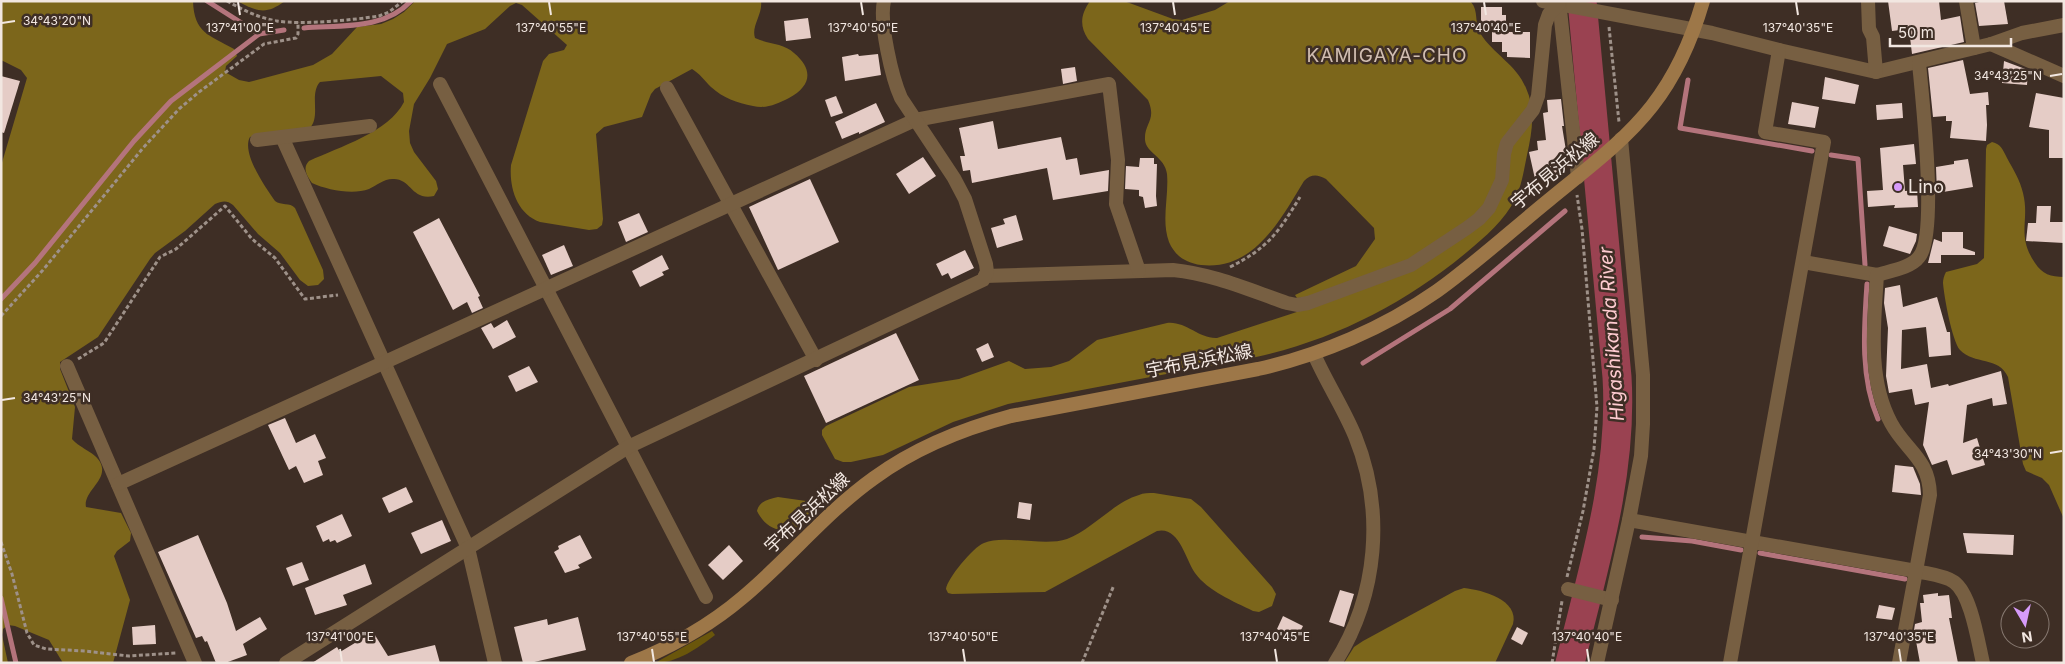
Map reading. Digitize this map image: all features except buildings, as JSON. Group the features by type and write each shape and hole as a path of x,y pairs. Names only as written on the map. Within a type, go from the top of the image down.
{"main road":[{"name":"宇布見浜松線","path":"631,663 683,639 725,612 759,583 852,494 890,467 940,440 975,426 1011,416 1258,369 1314,354 1366,332 1436,292 1577,177 1641,120 1662,92 1680,62 1694,30 1703,1"}],"street":[{"path":"286,663 628,448 983,280 987,272 986,264 965,199 954,178 900,98 892,75 883,13 884,1"},
{"path":"1543,1 1712,33 1876,72 1990,44 2022,33 2064,24"},
{"path":"1868,1 1869,30 1873,38 1876,72"},
{"path":"1966,1 1974,48"},
{"path":"986,276 1180,271 1218,279 1297,305 1308,303 1403,269 1479,219 1489,208 1502,180 1507,143 1533,110 1536,103 1544,25 1549,14 1561,4"},
{"path":"1561,4 1577,177"},
{"path":"1990,44 2064,76"},
{"path":"1730,663 1824,142 1765,132 1780,50"},
{"path":"1803,262 1877,275 1917,260 1924,251 1928,214 1927,174 1919,62"},
{"path":"440,84 706,597"},
{"path":"118,484 915,120 1108,84 1118,160 1116,204 1139,271"},
{"path":"667,88 816,360"},
{"path":"257,140 370,126"},
{"path":"282,137 468,548 495,663"},
{"path":"1596,663 1630,520 1641,456 1644,391 1618,142"},
{"path":"1877,275 1874,336 1878,388 1891,424 1920,461 1930,483 1930,495 1900,663"},
{"path":"1314,354 1345,415 1362,455 1368,476 1374,518 1372,561 1363,603 1347,642 1335,663"},
{"path":"67,366 195,663"},
{"path":"1630,520 1916,571 1953,581 1962,589 1966,599 1983,663"},
{"path":"1566,588 1610,599"}],"path":[{"path":"227,1 262,17 298,24 378,16 389,12 403,1"},
{"path":"1606,12 1618,142"},
{"path":"1,316 43,270 142,148 179,110 264,44 292,40 298,34 298,24"},
{"path":"1552,663 1585,503 1594,449 1596,407 1577,177"},
{"path":"1218,279 1220,272 1247,259 1266,245 1281,227 1300,197"},
{"path":"67,366 104,343 160,258 176,249 225,206 252,239 275,258 305,299 352,294"},
{"path":"1,542 12,574 27,633 34,645 46,649 139,657 189,649"},
{"path":"1082,663 1114,586"}],"shaded area":[{"path":"1,1 193,1 196,20 204,32 234,49 237,56 226,66 225,72 239,80 249,82 313,65 332,54 357,27 381,24 393,19 404,12 415,1 761,1 754,33 755,38 790,50 805,66 807,77 806,83 802,88 789,98 763,107 730,100 711,87 692,69 655,89 651,94 642,117 604,127 596,134 603,219 602,225 597,229 589,230 540,222 532,218 520,207 513,191 511,165 543,61 549,54 564,50 567,45 522,5 516,3 510,6 485,29 447,44 414,104 409,131 410,143 414,152 436,181 438,189 434,196 427,197 416,193 404,182 394,179 384,181 363,191 355,192 332,190 312,183 306,169 309,161 375,130 397,113 404,102 403,93 381,76 320,82 315,93 315,117 310,128 250,137 248,144 256,170 275,201 291,205 295,208 323,270 324,279 318,285 308,286 300,280 280,253 258,234 231,203 220,202 215,204 185,231 155,253 98,337 60,362 60,369 75,407 72,439 94,455 101,463 102,468 100,478 88,497 86,507 121,513 131,533 130,541 117,551 114,556 130,600 113,663 63,663 49,640 8,625 3,629 2,635 8,663 1,663 1,166 27,78 21,70 1,60"},
{"path":"237,1 285,1 267,10 256,10"},
{"path":"1090,1 1124,1 1173,19 1182,20 1215,10 1230,1 1471,2 1475,9 1480,33 1516,72 1529,96 1532,113 1530,138 1522,177 1515,199 1506,214 1494,228 1444,270 1419,288 1368,317 1313,341 1256,357 1008,404 953,422 883,455 851,462 835,459 822,435 822,430 826,426 909,387 959,379 1009,361 1025,369 1051,367 1069,361 1097,340 1167,323 1180,325 1210,338 1217,338 1309,308 1311,297 1297,298 1295,295 1356,266 1375,239 1374,228 1326,179 1314,175 1304,181 1286,211 1264,240 1236,260 1220,265 1201,265 1186,261 1178,255 1171,247 1167,234 1165,217 1166,168 1146,144 1145,140 1146,130 1151,117 1148,100 1085,34 1082,20"},
{"path":"1992,142 1998,144 2003,150 2022,188 2025,203 2025,236 2029,253 2038,267 2044,272 2064,277 2064,519 2049,485 2042,478 2026,471 2023,464 2008,377 1999,366 1972,358 1960,350 1954,338 1947,308 1943,283 1946,272 1977,264 1984,258 1986,149 1987,145"},
{"path":"1154,493 1191,499 1201,507 1272,587 1276,594 1272,606 1259,612 1253,611 1214,590 1195,573 1176,538 1171,533 1165,531 1157,531 1045,592 952,594 948,593 946,589 947,584 961,564 974,550 984,543 1002,540 1047,542 1067,539 1077,535 1130,498"},
{"path":"778,497 806,501 812,504 813,511 808,519 793,529 777,529 763,520 757,511 762,503"},
{"path":"1464,588 1481,591 1498,598 1511,609 1513,624 1495,663 1344,663 1354,647 1363,641 1455,591"},
{"path":"712,631 715,635 687,654 679,658 655,663"}],"waterway":[{"path":"207,1 259,34"},
{"path":"304,28 347,26 375,21 388,17 411,1"},
{"name":"Higashikanda River","path":"1570,663 1597,557 1611,485 1618,413 1617,377 1582,1"},
{"path":"1,299 35,263 134,141 171,101 259,34 284,30"},
{"path":"1688,80 1680,128 1812,151"},
{"path":"1831,155 1858,159 1865,265"},
{"path":"1592,209 1602,208"},
{"path":"1363,363 1450,309 1565,211"},
{"path":"1867,284 1864,335 1866,369 1872,403 1878,419"},
{"path":"1642,537 1692,541 1741,550"},
{"path":"1760,553 1905,579"},
{"path":"1,598 16,663"}],"place":[{"name":"Lino","path":"1898,187"}],"district":[{"name":"KAMIGAYA-CHO","path":"1387,55"}]}
